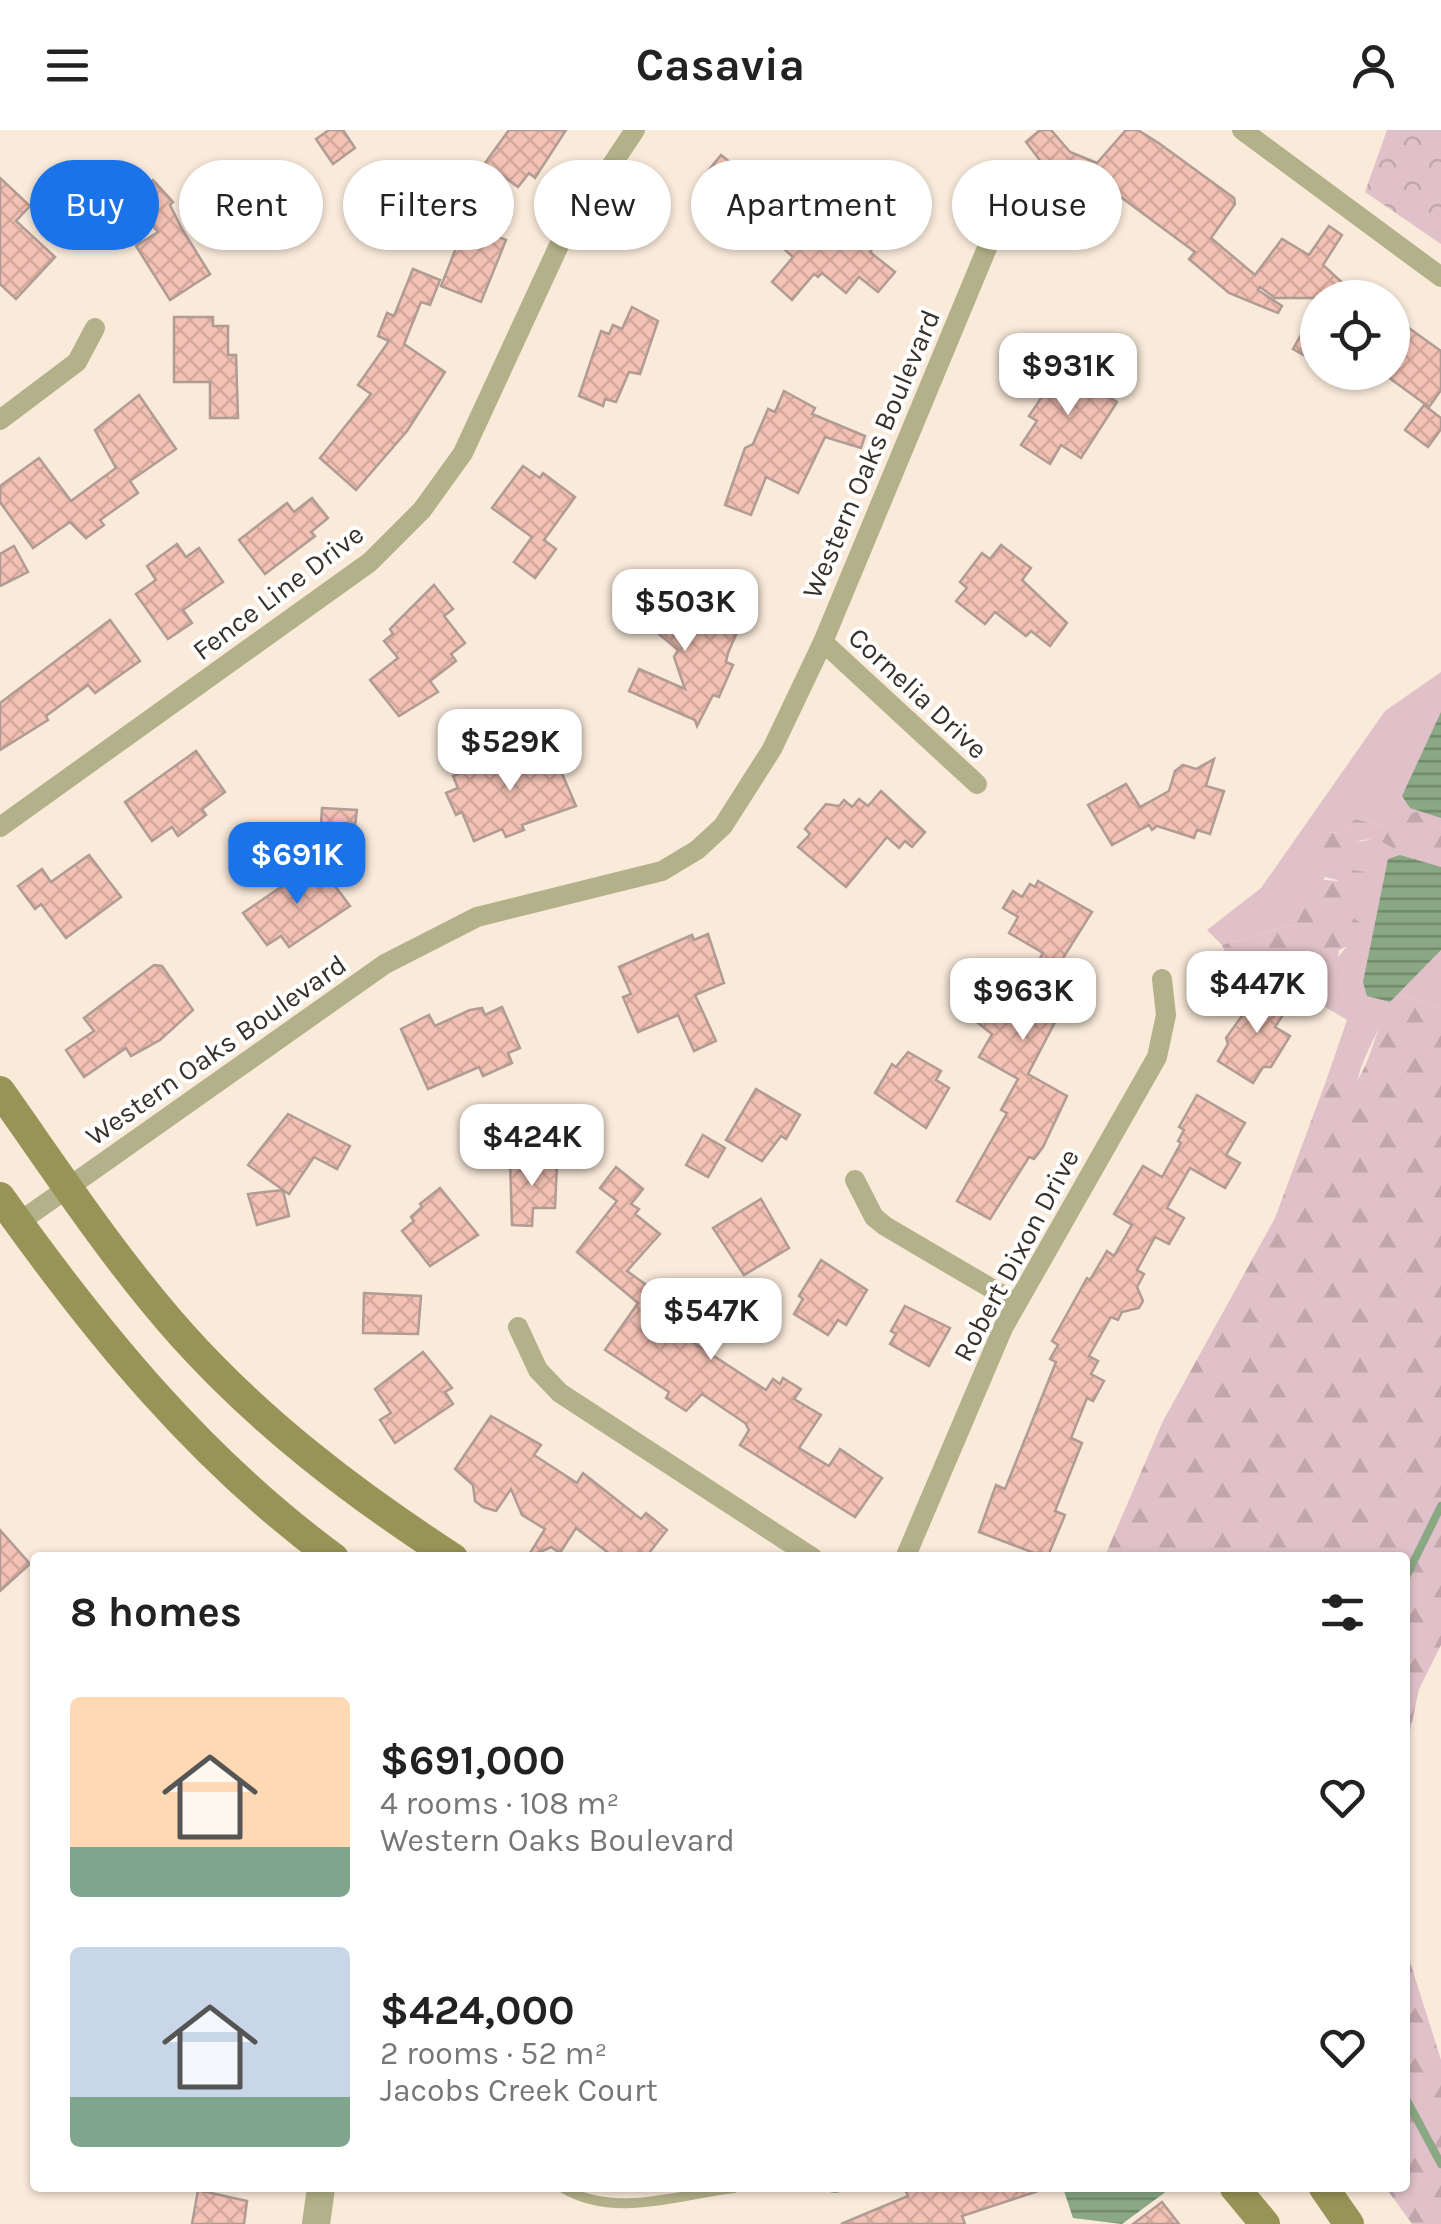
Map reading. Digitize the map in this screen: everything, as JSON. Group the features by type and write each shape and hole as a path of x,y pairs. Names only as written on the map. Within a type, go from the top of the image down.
{"main road":[{"path":"0,1090 142,1286 230,1386 434,1552"},
{"path":"0,1197 143,1384 206,1450 322,1552"},
{"path":"1238,2192 1265,2224"},
{"path":"1327,2192 1350,2224"}],"street":[{"name":"Fence Line Drive","path":"0,826 370,562 422,510 464,453 560,240 635,130"},
{"path":"1242,130 1441,277"},
{"name":"Western Oaks Boulevard","path":"18,1222 409,950 477,916 626,883 662,871 696,850 723,826 745,795 823,642 986,250"},
{"path":"0,420 77,362 96,328"},
{"name":"Cornelia Drive","path":"823,642 977,784"},
{"name":"Robert Dixon Drive","path":"908,1552 1016,1304 1157,1056 1166,1014 1162,979"},
{"path":"855,1180 874,1217 885,1226 1016,1304"},
{"path":"518,1327 538,1370 560,1393 803,1552"},
{"path":"316,2224 320,2192"}],"lane":[{"path":"570,2192 630,2203 678,2201 717,2192"}],"green space":[{"path":"1387,130 1441,130 1441,244 1365,192"},
{"path":"1441,672 1441,829 1411,815 1383,826 1355,819 1340,832 1326,833 1351,843 1379,838 1408,856 1441,858 1441,1007 1400,995 1374,1038 1353,1087 1326,1081 1347,1020 1290,986 1315,984 1350,943 1359,925 1349,915 1369,888 1325,877 1296,924 1222,945 1207,930 1261,888 1385,711"},
{"path":"1418,811 1435,816 1432,822 1441,829 1441,858 1422,862 1393,856 1392,848 1373,840 1354,843 1343,853 1320,848 1319,840 1326,833 1340,832 1355,819 1383,826"},
{"path":"1351,870 1366,872 1369,888 1350,915 1367,928 1370,937 1339,950 1335,975 1328,981 1290,986 1255,967 1232,968 1222,945 1296,924 1305,907 1301,890 1312,879 1337,881"},
{"path":"1400,995 1441,1007 1441,1645 1419,1689 1410,1731 1410,1552 1107,1552 1163,1421 1275,1218 1326,1081 1353,1086 1391,1004"},
{"path":"1410,1962 1441,2060 1441,2224 1412,2224 1389,2192 1410,2192"}],"shaded area":[{"path":"1441,712 1441,818 1410,808 1402,796"},
{"path":"1400,855 1441,867 1441,950 1390,1002 1367,996 1363,982 1388,859"},
{"path":"1064,2192 1166,2192 1122,2224 1073,2218"}],"building":[{"path":"329,130 343,130 355,148 333,164 316,139"},
{"path":"509,130 566,130 547,160 534,160 534,177 529,173 518,187 514,184 514,160 487,160"},
{"path":"1040,130 1051,130 1070,152 1090,160 1040,160 1026,142"},
{"path":"1126,130 1138,130 1234,198 1235,204 1211,238 1255,275 1282,239 1309,255 1329,226 1342,235 1323,265 1339,280 1300,280 1300,298 1275,298 1260,287 1258,290 1282,306 1278,313 1229,293 1189,259 1195,252 1122,198 1122,160 1100,160"},
{"path":"0,178 30,206 16,221 30,234 30,250 47,250 55,257 16,299 0,284"},
{"path":"159,187 173,202 170,205 179,223 179,250 195,250 210,274 170,300 139,250 159,250"},
{"path":"455,250 502,250 481,302 441,286"},
{"path":"785,250 872,250 895,272 878,292 859,277 846,293 822,273 818,277 814,274 792,300 772,282 793,257"},
{"path":"413,269 440,280 430,305 421,302 404,344 445,372 407,431 356,490 320,458 371,394 358,385 389,341 378,336 387,313 394,316"},
{"path":"632,307 658,321 640,374 629,372 616,402 605,399 603,406 579,396 601,331 609,334 613,325 622,329"},
{"path":"174,317 213,317 213,326 228,326 228,355 236,355 238,418 210,418 210,382 174,382"},
{"path":"1410,329 1441,351 1441,390 1429,407 1406,390 1410,390"},
{"path":"1070,371 1117,402 1081,458 1061,445 1050,464 1021,445 1037,421 1029,416 1049,386 1057,391"},
{"path":"784,391 815,408 812,414 865,436 861,448 825,437 798,493 766,477 751,515 725,505 745,448 753,444 768,409 775,412"},
{"path":"139,395 176,449 130,481 138,493 100,520 104,525 86,538 70,522 33,548 0,502 0,486 39,458 71,501 116,468 95,430"},
{"path":"1424,405 1441,418 1441,429 1428,447 1405,430"},
{"path":"523,466 540,478 543,473 575,497 544,540 556,549 535,578 514,562 532,537 492,508"},
{"path":"312,498 328,518 311,532 315,536 265,574 239,540 287,503 294,512"},
{"path":"177,544 186,557 199,548 223,582 183,610 192,623 168,639 136,594 156,580 147,566"},
{"path":"1001,545 1031,568 1022,580 1067,623 1050,646 1031,631 1026,636 995,612 985,624 956,601 967,588 960,582 982,553 990,559"},
{"path":"14,546 28,572 0,586 0,554"},
{"path":"647,582 690,618 694,609 739,628 726,662 733,665 719,697 713,695 697,726 695,720 629,691 639,669 685,689 674,657 678,650 627,607"},
{"path":"434,585 453,609 444,616 465,643 451,654 456,661 430,681 438,692 399,716 370,680 398,658 384,641 393,634 390,629"},
{"path":"110,620 140,661 95,693 88,685 46,716 48,720 0,750 0,703"},
{"path":"551,748 576,806 522,825 524,830 506,837 502,829 474,841 462,812 456,815 446,793 458,788 453,776 499,757 504,768"},
{"path":"196,751 225,792 202,809 206,815 178,836 172,827 152,841 125,802"},
{"path":"1214,759 1206,786 1224,791 1210,834 1197,830 1194,838 1157,826 1152,830 1149,825 1112,845 1088,805 1126,784 1140,807 1169,791 1175,771 1183,765 1196,769"},
{"path":"881,791 925,832 912,847 905,841 899,848 887,837 846,887 798,847 810,834 805,829 826,804 839,806 844,800 852,807 859,799 868,806"},
{"path":"322,808 357,810 353,841 320,840"},
{"path":"89,855 121,897 66,938 41,904 35,909 18,886 42,869 51,882"},
{"path":"317,862 350,906 289,947 281,936 267,945 243,913"},
{"path":"1038,881 1092,912 1048,982 1069,995 1028,1074 1067,1096 1043,1147 1034,1159 1029,1157 990,1219 957,1201 1007,1113 1001,1110 1018,1079 979,1057 992,1034 959,1008 980,979 1012,1007 1043,953 1009,933 1018,917 1003,908 1013,891 1022,897 1030,884 1035,887"},
{"path":"708,934 724,983 695,995 716,1041 694,1051 678,1015 638,1032 623,997 631,994 619,967 692,935 694,940"},
{"path":"154,965 162,966 193,1010 160,1040 131,1056 126,1048 84,1077 66,1050 94,1031 84,1018"},
{"path":"1265,984 1292,1001 1275,1027 1290,1036 1271,1067 1263,1067 1253,1083 1218,1061 1228,1044 1226,1038"},
{"path":"502,1007 520,1048 508,1053 512,1063 483,1076 479,1067 428,1089 401,1029 429,1015 435,1026 470,1010 482,1008 485,1015"},
{"path":"908,1052 941,1071 936,1080 949,1088 926,1128 875,1093 892,1064 896,1067"},
{"path":"756,1089 800,1115 786,1139 781,1136 762,1161 726,1140"},
{"path":"1197,1095 1245,1123 1226,1155 1240,1163 1225,1188 1190,1168 1167,1208 1184,1218 1169,1244 1155,1237 1137,1270 1144,1274 1137,1287 1143,1301 1139,1308 1122,1312 1118,1320 1111,1317 1089,1356 1098,1361 1091,1374 1104,1381 1093,1401 1087,1398 1071,1438 1082,1443 1055,1511 1065,1515 1050,1552 1031,1552 979,1532 996,1485 1005,1489 1056,1362 1050,1359 1058,1345 1052,1341 1087,1278 1090,1280 1107,1251 1114,1256 1132,1225 1114,1214 1143,1166 1162,1177 1181,1143 1178,1141 1184,1130 1179,1127"},
{"path":"288,1114 350,1146 337,1169 314,1157 289,1194 248,1165"},
{"path":"703,1135 725,1148 708,1177 686,1165"},
{"path":"510,1160 557,1163 555,1208 533,1208 532,1226 512,1225"},
{"path":"616,1167 643,1189 631,1204 639,1209 635,1214 660,1234 627,1271 689,1316 677,1332 766,1390 773,1379 780,1384 783,1378 801,1389 794,1399 821,1415 799,1448 829,1466 840,1449 882,1478 855,1517 740,1445 749,1430 745,1423 702,1394 686,1411 666,1398 669,1392 605,1350 638,1303 577,1252 617,1201 600,1188"},
{"path":"440,1188 478,1235 430,1266 402,1231 414,1221 411,1217 422,1207 420,1204"},
{"path":"283,1190 289,1216 257,1225 248,1194"},
{"path":"761,1199 789,1248 744,1275 713,1228"},
{"path":"821,1260 867,1290 846,1325 838,1320 828,1335 794,1314 803,1299 799,1296"},
{"path":"364,1293 421,1296 418,1334 363,1333"},
{"path":"905,1306 950,1328 929,1366 890,1344 896,1334 891,1331"},
{"path":"423,1352 452,1388 445,1392 453,1404 395,1443 380,1420 391,1413 375,1389"},
{"path":"491,1416 541,1445 534,1455 577,1483 583,1473 641,1519 646,1513 667,1530 650,1552 607,1552 576,1528 561,1552 551,1547 531,1552 545,1529 522,1515 511,1489 496,1511 483,1507 475,1501 473,1485 455,1469"},
{"path":"0,1530 30,1564 0,1591"},
{"path":"198,2192 247,2201 244,2224 192,2224"},
{"path":"906,2192 1035,2192 962,2216 965,2224 841,2224 908,2196"},
{"path":"1162,2202 1179,2224 1133,2224"}],"waterway":[{"path":"1410,1569 1441,1506"},
{"path":"1410,2106 1441,2164"}]}
